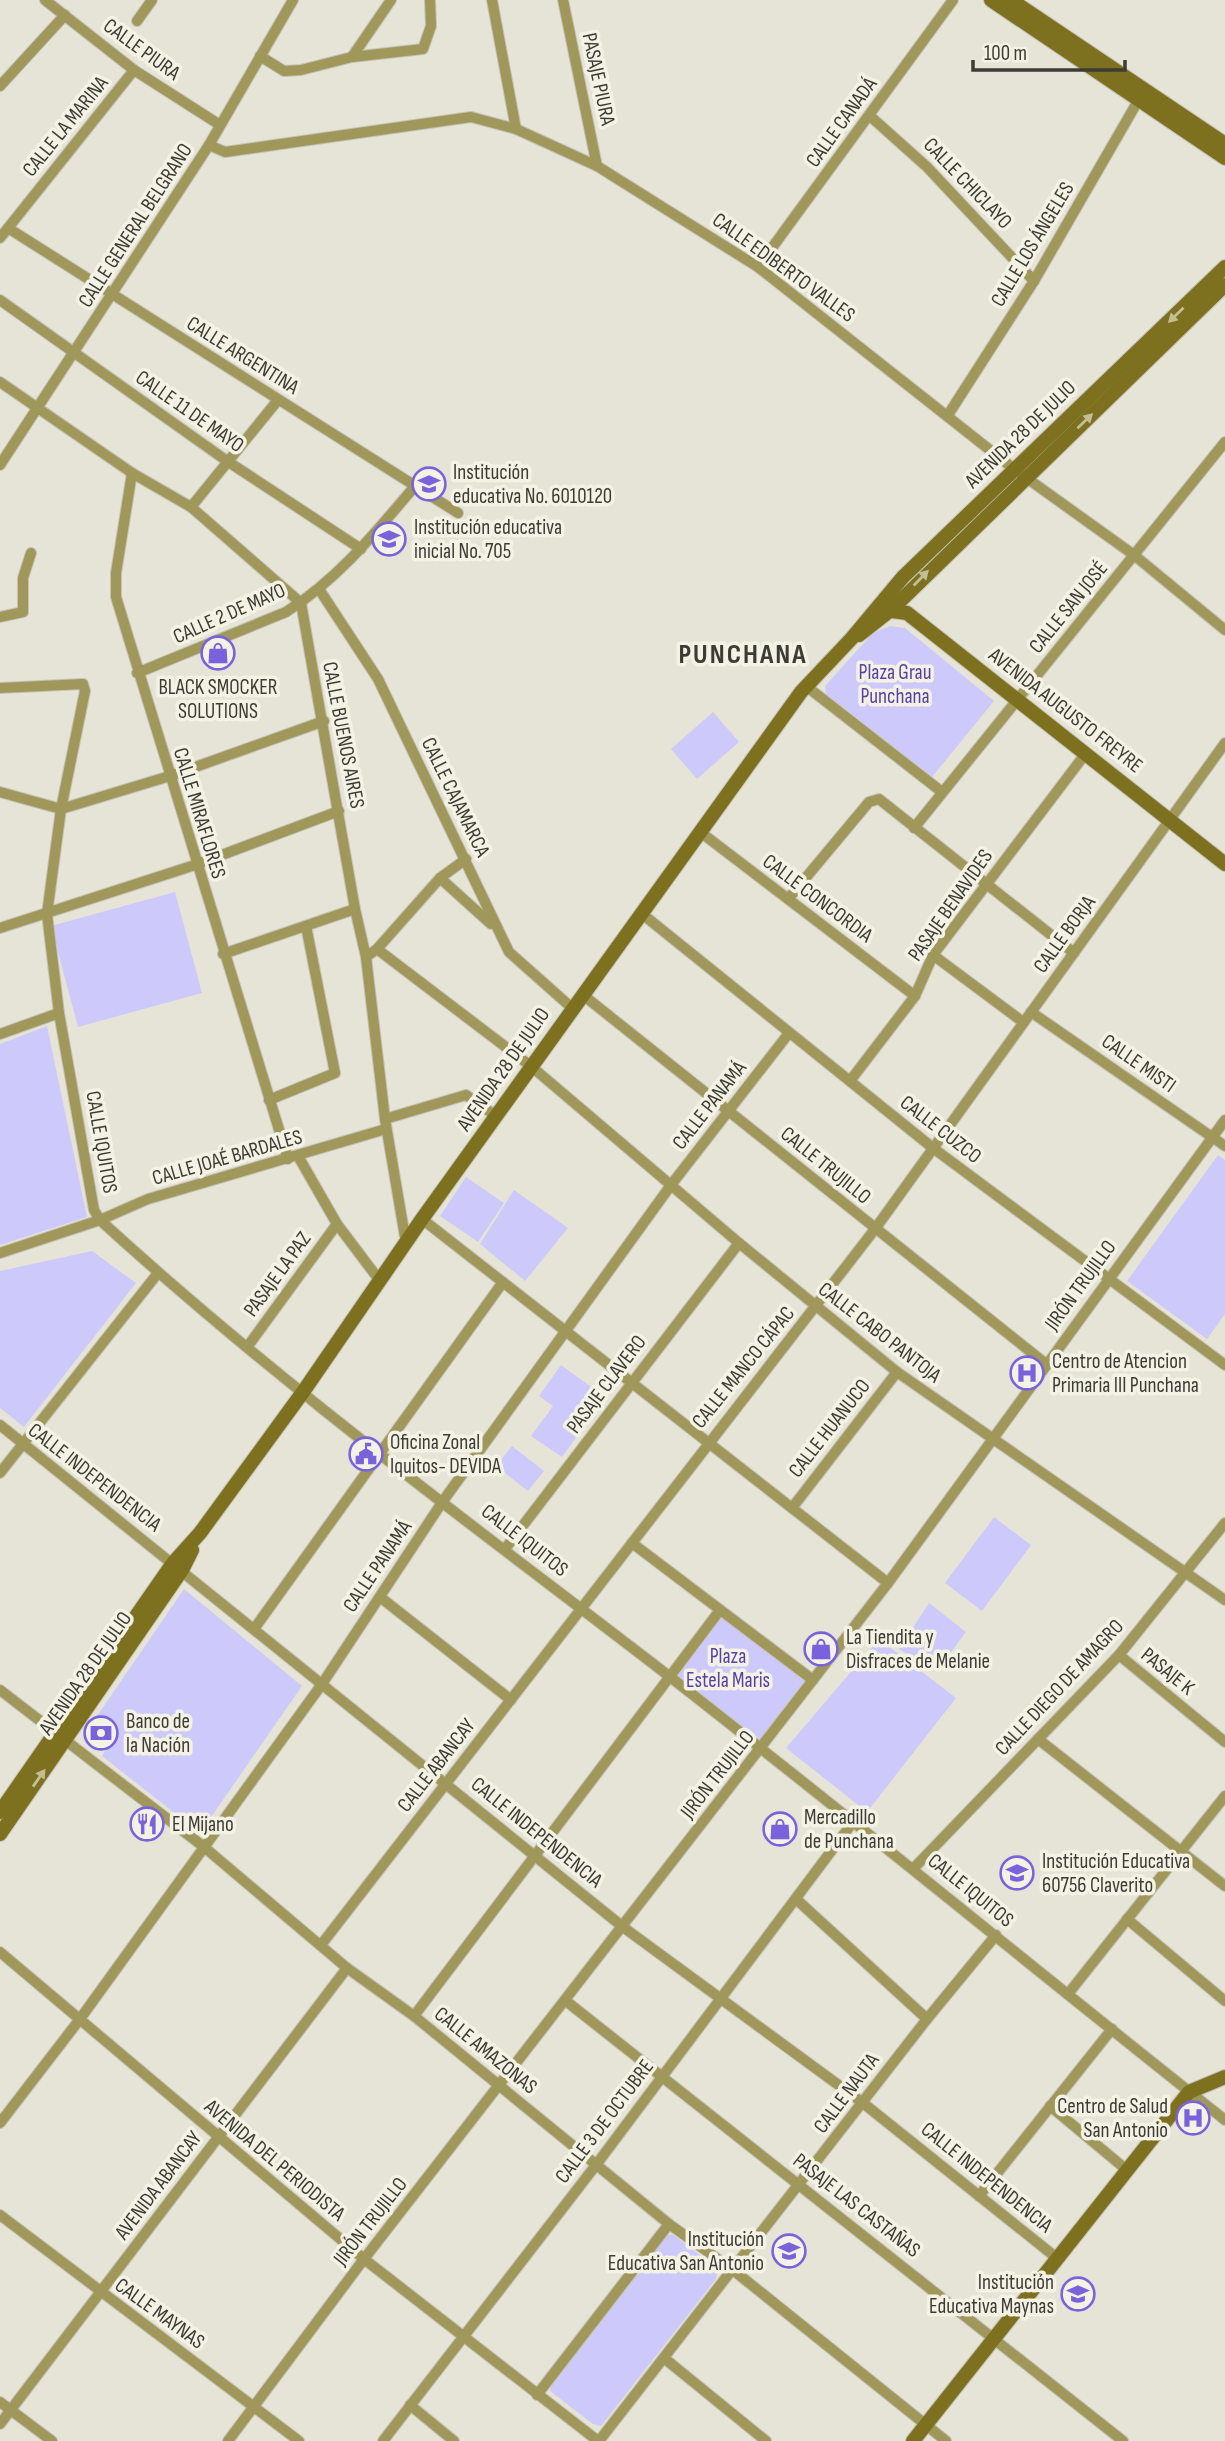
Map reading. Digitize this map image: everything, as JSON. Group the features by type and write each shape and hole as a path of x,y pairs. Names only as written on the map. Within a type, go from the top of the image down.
{"main road":[{"path":"991,0 1225,144"},
{"path":"1012,0 1225,158"},
{"name":"AVENIDA 28 DE JULIO","path":"0,1812 60,1736 422,1219 806,686 852,638 903,577 1225,267"},
{"name":"AVENIDA 28 DE JULIO","path":"852,638 869,629 892,609 1225,285"},
{"path":"872,612 892,609"},
{"name":"AVENIDA AUGUSTO FREYRE","path":"892,609 907,613 1225,864"},
{"name":"AVENIDA 28 DE JULIO","path":"0,1834 60,1736"},
{"path":"913,2441 1189,2092 1225,2077"}],"street":[{"name":"CALLE PIURA","path":"45,0 134,70 220,125"},
{"path":"136,21 152,0"},
{"path":"352,57 391,0"},
{"path":"260,56 284,71 301,70 352,57 423,49 431,26 430,0"},
{"path":"492,0 516,129"},
{"name":"PASAJE PIURA","path":"563,0 597,166"},
{"name":"CALLE CANADÁ","path":"758,267 953,0"},
{"name":"CALLE GENERAL BELGRANO","path":"0,465 5,448 38,410 209,145 290,1"},
{"path":"0,86 65,15"},
{"name":"CALLE LA MARINA","path":"0,238 134,70"},
{"name":"CALLE LOS ÁNGELES","path":"948,415 1034,281 1142,94"},
{"name":"CALLE CHICLAYO","path":"870,116 927,167 1034,281"},
{"name":"CALLE EDIBERTO VALLES","path":"209,145 225,152 471,117 516,129 597,166 758,267 1014,469 1134,555 1225,630"},
{"name":"CALLE ARGENTINA","path":"8,228 458,513"},
{"name":"CALLE 11 DE MAYO","path":"0,300 227,461 361,549"},
{"path":"0,382 132,473 191,507 301,603"},
{"path":"191,507 278,400"},
{"name":"CALLE SAN JOSÉ","path":"914,828 1225,442"},
{"name":"CALLE MIRAFLORES","path":"132,473 116,573 116,597 195,865 269,1100 293,1158 337,1224 380,1281"},
{"name":"CALLE 2 DE MAYO","path":"137,673 286,612 301,603 361,549 415,486"},
{"path":"0,617 23,612 23,578 30,553"},
{"name":"CALLE CAJAMARCA","path":"319,589 378,679 509,951 572,1008"},
{"name":"CALLE BUENOS AIRES","path":"301,603 324,721 355,909 366,957 385,1124 406,1243"},
{"name":"CALLE IQUITOS","path":"0,688 83,684 84,698 61,809 47,914 59,1013 94,1210 100,1220 158,1273 303,1392 761,1748 1225,2120"},
{"path":"806,686 942,792"},
{"path":"0,792 61,809 170,776 324,721"},
{"name":"CALLE BORJA","path":"933,1148 1225,743"},
{"name":"PASAJE BENAVIDES","path":"850,1081 915,996 933,955 1086,753"},
{"path":"788,899 869,802 879,799 1074,953"},
{"path":"0,928 195,865 339,811"},
{"name":"CALLE CONCORDIA","path":"699,831 915,996"},
{"path":"366,957 377,949 440,878 466,859"},
{"path":"440,878 496,928"},
{"path":"223,954 355,909"},
{"name":"CALLE CUZCO","path":"641,913 933,1148 1225,1365"},
{"path":"269,1100 335,1073 306,926"},
{"name":"CALLE CABO PANTOJA","path":"377,949 532,1067 738,1243 897,1372 1225,1600"},
{"path":"933,955 1023,1022"},
{"name":"CALLE TRUJILLO","path":"583,995 1046,1364"},
{"name":"CALLE MISTI","path":"1031,1012 1225,1146"},
{"path":"0,1034 59,1013"},
{"name":"CALLE PANAMÁ","path":"0,2123 80,2019 322,1684 443,1501 568,1333 671,1185 789,1033"},
{"name":"CALLE JOAÉ BARDALES","path":"0,1253 100,1220 148,1199 293,1158 466,1095 496,1116"},
{"name":"JIRÓN TRUJILLO","path":"228,2441 364,2259 888,1583 1225,1120"},
{"name":"CALLE MANCO CÁPAC","path":"582,1609 708,1442 876,1229 933,1148"},
{"path":"422,1219 888,1583"},
{"name":"PASAJE LA PAZ","path":"248,1346 337,1224"},
{"name":"PASAJE CLAVERO","path":"505,1549 738,1243"},
{"path":"0,1473 158,1273"},
{"path":"254,1629 503,1282"},
{"name":"CALLE HUANUCO","path":"792,1508 897,1372"},
{"name":"CALLE INDEPENDENCIA","path":"0,1425 624,1927 723,1997 863,2103 1058,2259"},
{"name":"CALLE DIEGO DE AMAGRO","path":"913,1869 1119,1655 1225,1523"},
{"path":"632,1543 813,1680"},
{"path":"380,1597 510,1700"},
{"name":"CALLE ABANCAY","path":"321,1945 582,1609"},
{"path":"414,2016 720,1610"},
{"name":"PASAJE K","path":"1119,1655 1225,1742"},
{"name":"CALLE AMAZONAS","path":"0,1690 204,1847 347,1968 414,2016 668,2224 733,2270 946,2441"},
{"path":"1038,1739 1225,1886"},
{"path":"1068,1994 1225,1796"},
{"name":"CALLE 3 DE OCTUBRE","path":"383,2441 596,2165 853,1822"},
{"path":"796,1899 927,2019"},
{"path":"1126,1919 1225,2001"},
{"name":"CALLE NAUTA","path":"598,2441 927,2019 996,1935"},
{"name":"AVENIDA DEL PERIODISTA","path":"0,1952 364,2259 598,2441"},
{"name":"AVENIDA ABANCAY","path":"0,2424 347,1968"},
{"name":"PASAJE LAS CASTAÑAS","path":"566,2001 1123,2441"},
{"path":"979,2196 1112,2029"},
{"path":"1050,2106 1128,2171"},
{"name":"CALLE MAYNAS","path":"0,2215 299,2441"},
{"path":"537,2395 668,2224"},
{"path":"664,2358 766,2441"},
{"path":"0,2402 52,2441"},
{"path":"410,2405 454,2441"}],"green space":[{"name":"Plaza Grau Punchana","path":"890,626 905,628 994,701 932,777 826,694 825,686 873,633"},
{"path":"713,712 739,742 697,779 671,749"},
{"path":"175,892 202,993 78,1027 51,926"},
{"path":"47,1026 87,1217 0,1245 0,1044"},
{"path":"1218,1155 1225,1160 1225,1314 1207,1339 1127,1281"},
{"path":"466,1177 504,1203 478,1242 440,1216"},
{"path":"514,1190 568,1228 525,1281 480,1244"},
{"path":"92,1251 136,1283 24,1427 0,1408 0,1271"},
{"path":"561,1365 605,1397 562,1457 531,1436 553,1406 539,1396"},
{"path":"512,1446 544,1471 528,1491 496,1466"},
{"path":"994,1517 1031,1545 982,1611 945,1583"},
{"path":"184,1589 302,1686 200,1833 102,1756 117,1730 97,1716"},
{"path":"929,1603 966,1632 936,1672 899,1649"},
{"name":"Plaza Estela Maris","path":"715,1610 806,1681 760,1740 672,1673"},
{"path":"879,1639 956,1698 867,1812 786,1748"},
{"path":"672,2234 718,2269 716,2279 601,2426 593,2424 550,2391 553,2380 664,2236"}],"place":[{"name":"Institución educativa No. 6010120","path":"429,484"},
{"name":"Institución educativa inicial No. 705","path":"389,539"},
{"name":"BLACK SMOCKER SOLUTIONS","path":"218,653"},
{"name":"Centro de Atencion Primaria III Punchana","path":"1027,1373"},
{"name":"Oficina Zonal Iquitos- DEVIDA","path":"366,1454"},
{"name":"La Tiendita y Disfraces de Melanie","path":"821,1649"},
{"name":"Banco de la Nación","path":"101,1733"},
{"name":"El Mijano","path":"147,1824"},
{"name":"Mercadillo de Punchana","path":"780,1829"},
{"name":"Institución Educativa 60756 Claverito","path":"1017,1873"},
{"name":"Centro de Salud San Antonio","path":"1193,2118"},
{"name":"Institución Educativa San Antonio","path":"789,2251"},
{"name":"Institución Educativa Maynas","path":"1078,2294"}],"district":[{"name":"PUNCHANA","path":"743,653"}]}
